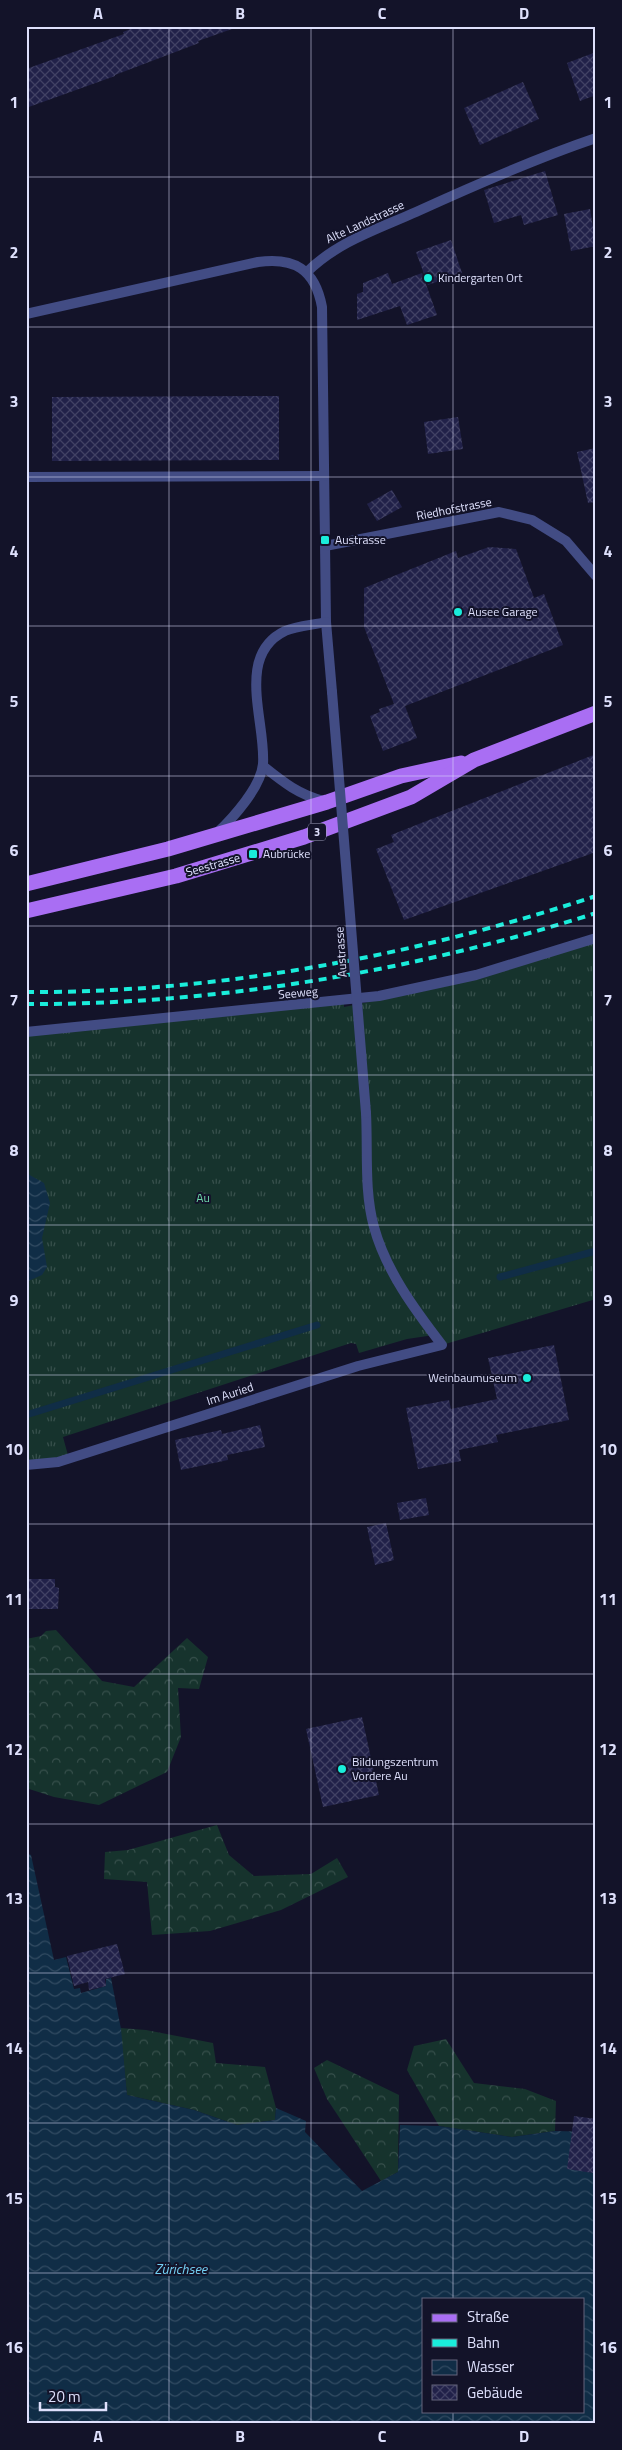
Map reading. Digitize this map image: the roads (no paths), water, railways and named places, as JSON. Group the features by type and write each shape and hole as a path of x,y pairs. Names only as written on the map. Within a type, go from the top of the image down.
{"main road":[{"name":"Seestrasse","path":"26,884 106,866 214,836 327,802 401,776 474,760 596,713"},
{"name":"Seestrasse","path":"26,911 176,876 304,837 411,798 474,760"}],"street":[{"name":"Alte Landstrasse","path":"307,272 325,254 354,239 498,174 596,138"},
{"path":"26,314 258,262 275,260 289,262 307,272"},
{"name":"Austrasse","path":"307,272 320,296 322,306 326,622 366,1113 369,1193 374,1227 386,1259 410,1304 442,1345"},
{"path":"26,477 324,476"},
{"name":"Riedhofstrasse","path":"325,546 499,512 532,520 566,541 596,576"},
{"path":"214,836 248,799 263,766 257,682 258,660 261,653 276,637 287,630 326,622"},
{"path":"263,766 288,787 306,797 327,802"},
{"name":"Seeweg","path":"26,1032 378,996 476,975 596,938"},
{"name":"Im Auried","path":"26,1466 58,1462 358,1366 442,1345"}],"water":[{"path":"26,1173 44,1183 50,1203 42,1238 47,1267 42,1275 26,1282"},
{"name":"Zürichsee","path":"26,1853 31,1855 54,1960 66,1957 74,1989 80,1988 81,1993 106,1986 106,1979 111,1978 121,2029 127,2095 194,2110 237,2125 275,2120 276,2108 306,2121 305,2132 362,2191 398,2172 400,2125 439,2126 512,2137 555,2131 596,2132 596,2424 26,2424"}],"waterway":[{"path":"500,1277 596,1251"},
{"path":"26,1415 317,1325"}],"railway":[{"path":"26,992 99,991 171,986 315,967 457,936 596,896"},
{"path":"26,1004 98,1003 170,998 314,981 386,968 457,952 527,934 596,913"}],"place":[{"name":"Kindergarten Ort","path":"428,278"},
{"name":"Austrasse","path":"325,540"},
{"name":"Ausee Garage","path":"458,612"},
{"name":"Aubrücke","path":"253,854"},
{"name":"Weinbaumuseum","path":"527,1378"},
{"name":"Bildungszentrum Vordere Au","path":"342,1769"}],"park label":[{"name":"Au","path":"203,1198"}]}
